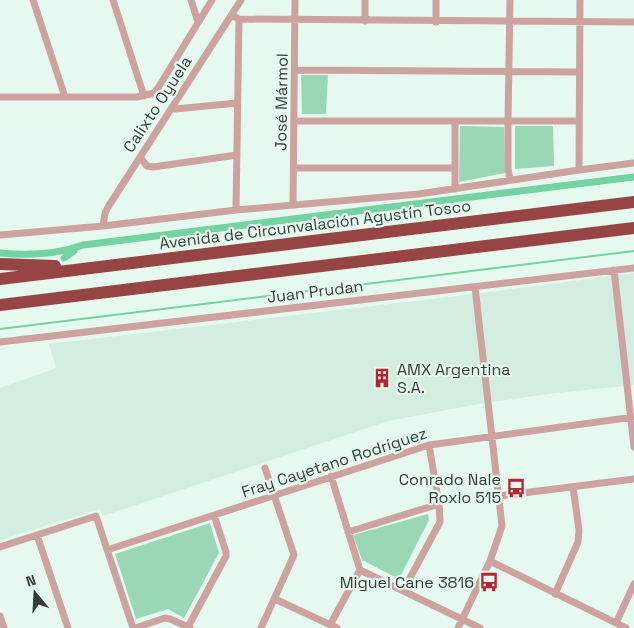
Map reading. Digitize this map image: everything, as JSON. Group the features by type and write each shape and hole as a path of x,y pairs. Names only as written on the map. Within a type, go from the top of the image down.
{"highway":[{"name":"Avenida de Circunvalación Agustín Tosco","path":"0,279 634,202"},
{"path":"0,305 634,228"},
{"path":"0,264 100,267"},
{"path":"0,313 34,308 62,298"}],"street":[{"path":"33,0 65,97"},
{"path":"0,97 144,96 113,0"},
{"path":"191,0 198,22"},
{"name":"Calixto Oyuela","path":"144,96 154,93 158,88 212,0"},
{"name":"Calixto Oyuela","path":"103,226 108,207 241,0"},
{"name":"José Mármol","path":"293,205 295,0"},
{"path":"365,0 365,21"},
{"path":"436,0 436,22"},
{"path":"510,0 508,122 508,168 510,180"},
{"path":"579,170 580,0"},
{"path":"232,15 239,19 295,21 634,22"},
{"path":"236,210 239,19"},
{"path":"295,70 579,72"},
{"path":"172,107 175,110 237,103"},
{"path":"294,121 579,121"},
{"path":"455,121 455,189"},
{"path":"140,157 148,166 153,167 237,155"},
{"name":"Avenida de Circunvalación Agustín Tosco","path":"0,235 455,189 634,163"},
{"path":"294,168 454,168"},
{"name":"Juan Prudan","path":"0,342 634,268"},
{"path":"614,270 634,447"},
{"path":"458,628 502,531 475,287"},
{"name":"Fray Cayetano Rodríguez","path":"107,550 429,445 632,417"},
{"path":"403,590 438,527 439,504 429,445"},
{"path":"261,628 294,555 265,468"},
{"path":"275,599 334,626 360,570 331,476"},
{"path":"499,496 634,479"},
{"path":"555,594 578,542 573,487"},
{"path":"348,532 439,504"},
{"path":"0,547 96,516 134,628 165,618 189,628 226,556 214,515"},
{"path":"37,535 68,628"},
{"path":"490,561 626,628"},
{"path":"360,570 480,628"},
{"path":"616,623 634,584"},
{"path":"0,616 4,628"}],"shaded area":[{"path":"634,273 634,385 548,394 479,404 388,421 103,516 100,509 0,540 0,388 56,368 49,344 466,295"}],"green space":[{"path":"301,75 328,75 326,114 302,114"},
{"path":"460,126 504,127 505,173 459,182"},
{"path":"515,126 553,126 554,166 515,169"},
{"path":"428,514 429,520 399,579 362,560 353,535"},
{"path":"210,523 219,553 184,618 168,609 136,619 115,554"}],"waterway":[{"path":"0,253 52,253 83,245 634,177"},
{"path":"64,258 74,251"},
{"path":"0,329 634,251"}],"place":[{"name":"AMX Argentina S.A.","path":"382,378"},
{"name":"Conrado Nale Roxlo 515","path":"516,488"},
{"name":"Miguel Cane 3816","path":"489,582"}]}
